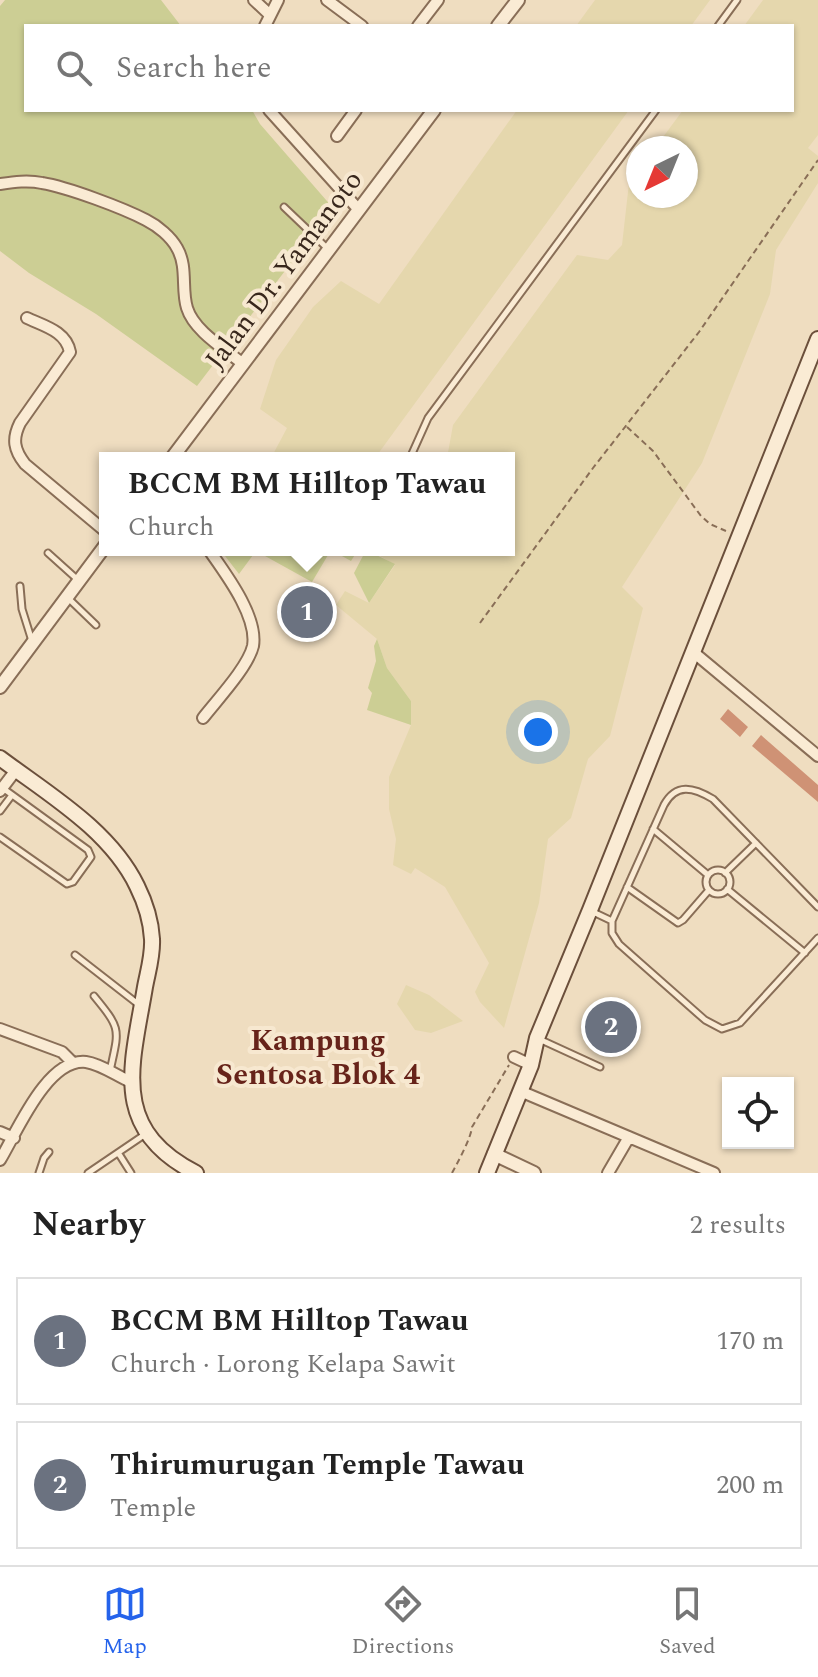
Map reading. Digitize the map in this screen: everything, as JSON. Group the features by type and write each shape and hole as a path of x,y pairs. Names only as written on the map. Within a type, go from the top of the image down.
{"main road":[{"path":"478,1173 590,910 818,339"},
{"path":"0,758 102,838 131,874 149,918 152,938 131,1082 135,1109 147,1132 163,1151 196,1173"},
{"path":"487,1173 520,1091 528,1055"}],"street":[{"path":"254,0 270,15"},
{"path":"266,24 278,0"},
{"path":"327,0 359,24"},
{"path":"420,24 438,0"},
{"path":"500,24 518,0"},
{"path":"271,112 359,210"},
{"path":"337,136 355,112"},
{"name":"Jalan Dr. Yamanoto","path":"177,452 432,112"},
{"path":"0,184 24,181 57,187 146,220 162,231 177,248 183,265 187,308 191,316 198,326 243,364"},
{"path":"27,318 56,331 69,345 70,352 20,423 14,444 25,464 99,526"},
{"path":"1,683 99,554"},
{"path":"203,718 248,658 253,645 248,617 236,590 213,556"},
{"path":"692,651 818,756"},
{"path":"4,790 16,770"},
{"path":"0,1029 62,1052 73,1063"},
{"path":"0,1160 52,1076 73,1063 94,1064 131,1082"},
{"path":"520,1091 714,1173"},
{"path":"0,1132 14,1138"},
{"path":"608,1173 629,1137"},
{"path":"494,1154 534,1173"}],"lane":[{"path":"719,24 737,0"},
{"path":"413,452 428,418 655,112"},
{"path":"284,207 329,250"},
{"path":"48,553 79,581"},
{"path":"20,586 22,609 32,642"},
{"path":"67,597 96,625"},
{"path":"818,907 713,799 691,788 681,789 668,797 612,921 612,933 619,944 705,1020 722,1029 740,1023 818,938"},
{"path":"0,811 4,790 88,850 91,857 73,882 67,884 0,837"},
{"path":"653,829 708,875"},
{"path":"725,873 756,843"},
{"path":"718,870 725,873 730,882 727,889 718,894 709,890 706,882 708,875 718,870"},
{"path":"627,887 678,923 709,890"},
{"path":"727,889 805,953"},
{"path":"590,910 612,921"},
{"path":"75,955 142,1007"},
{"path":"94,996 117,1026 110,1072"},
{"path":"528,1055 600,1067"},
{"path":"88,1173 147,1132"},
{"path":"39,1173 49,1152"},
{"path":"119,1154 131,1173"}],"path":[{"path":"480,623 549,526 699,332 818,160"},
{"path":"626,426 653,451 701,516 710,524 738,537"},
{"path":"452,1173 484,1104 528,1055"}],"shaded area":[{"path":"595,0 710,0 692,24 577,24"},
{"path":"763,0 818,0 818,135 808,148 818,156 818,183 776,250 770,294 702,463 622,587 643,608 610,736 588,759 571,818 548,839 539,903 504,1028 475,992 489,963 445,887 415,868 411,874 393,865 396,839 389,809 389,777 411,725 411,701 387,668 377,639 336,605 345,591 369,603 395,565 380,556 515,556 515,452 448,452 453,425 577,255 608,260 622,245 626,208 698,208 698,136 664,136 682,112 794,112 794,24 745,24"},
{"path":"516,112 628,112 379,452 274,452 287,428 260,409 276,360 313,307 341,281 379,304"},
{"path":"406,985 429,995 463,1021 431,1033 415,1030 397,1004"}],"green space":[{"path":"5,0 161,0 179,24 24,24 24,112 253,112 260,124 333,208 197,386 0,251 0,6"},
{"path":"225,556 252,556 239,574"},
{"path":"265,556 327,556 312,582"},
{"path":"363,556 378,556 395,564 369,603 354,573"},
{"path":"377,639 387,668 411,701 411,725 367,710 372,693 368,688 376,661 374,646"}],"building":[{"path":"728,709 748,727 740,737 720,719"},
{"path":"761,735 818,785 818,802 752,746"},
{"path":"600,1002 639,1026 623,1052 584,1027"}],"place":[{"name":"BCCM BM Hilltop Tawau","path":"307,612"},
{"name":"Thirumurugan Temple Tawau","path":"611,1027"}],"district":[{"name":"Kampung Sentosa Blok 4","path":"318,1058"}]}
